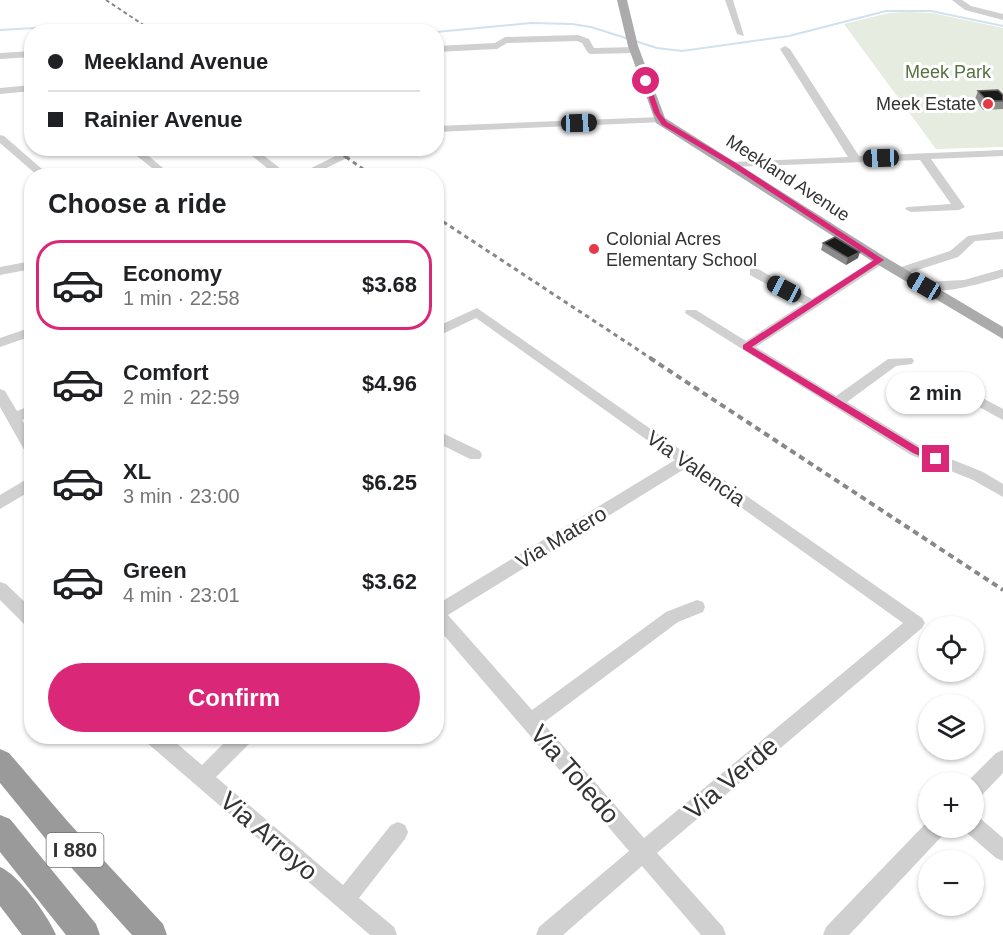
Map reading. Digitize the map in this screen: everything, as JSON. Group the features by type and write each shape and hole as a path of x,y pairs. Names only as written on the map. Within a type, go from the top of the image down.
{"highway":[{"name":"I 880","path":"0,762 59,833 152,935"},
{"name":"I 880","path":"0,829 85,935"},
{"path":"0,882 40,935"}],"main road":[{"path":"621,0 634,48 660,120"},
{"name":"Meekland Avenue","path":"660,120 899,272 1003,334"}],"street":[{"path":"729,0 741,33"},
{"path":"956,0 968,8 1003,17"},
{"path":"444,49 497,46 505,40 578,38 586,41 591,51 634,48"},
{"path":"785,49 855,159"},
{"path":"0,56 24,54"},
{"path":"0,91 24,89"},
{"path":"444,129 660,120"},
{"path":"0,138 36,168"},
{"path":"734,165 1003,153"},
{"path":"142,156 158,168"},
{"path":"258,156 274,168"},
{"path":"318,168 344,156"},
{"path":"911,209 958,207 923,156"},
{"path":"899,272 954,254 972,238 1003,235"},
{"path":"746,347 880,260"},
{"path":"0,272 24,267"},
{"path":"754,273 812,304"},
{"path":"924,286 965,284 1003,273"},
{"name":"Via Valencia","path":"444,329 477,312 916,623"},
{"path":"691,313 916,451 978,476 1003,492"},
{"path":"0,343 24,334"},
{"path":"837,402 893,362 907,361"},
{"path":"0,394 24,436"},
{"path":"977,400 1003,415"},
{"path":"14,418 24,414"},
{"path":"444,439 475,455"},
{"name":"Via Matero","path":"444,609 685,461"},
{"path":"0,503 24,487"},
{"path":"0,589 24,613"},
{"path":"530,722 672,617 697,607"},
{"name":"Via Toledo","path":"444,621 715,935"},
{"name":"Via Verde","path":"547,935 642,852 916,623"},
{"name":"Via Arroyo","path":"162,744 386,935"},
{"path":"202,778 236,744"},
{"path":"984,779 1003,759"},
{"path":"344,900 398,832"},
{"path":"984,835 1003,851"},
{"path":"834,935 926,838"}],"green space":[{"name":"Meek Park","path":"889,13 932,13 1003,28 1003,147 936,149 844,24"}],"building":[{"path":"998,90 1003,95 1003,101 987,101 978,91"},
{"path":"835,237 860,252 848,258 823,243"}],"waterway":[{"path":"444,31 531,23 572,24 591,27 657,48 682,51 789,36 886,11 931,11 1003,26"},
{"path":"0,30 24,29"}],"railway":[{"path":"106,0 142,24"},
{"path":"344,156 348,159"},
{"path":"346,157 362,168"},
{"path":"444,222 652,359"},
{"path":"650,358 1003,590"}],"place":[{"name":"Meek Estate","path":"988,104"},
{"name":"Colonial Acres Elementary School","path":"594,249"}],"route":[{"path":"646,81 660,120 880,260 746,347 916,451 936,459"}]}
